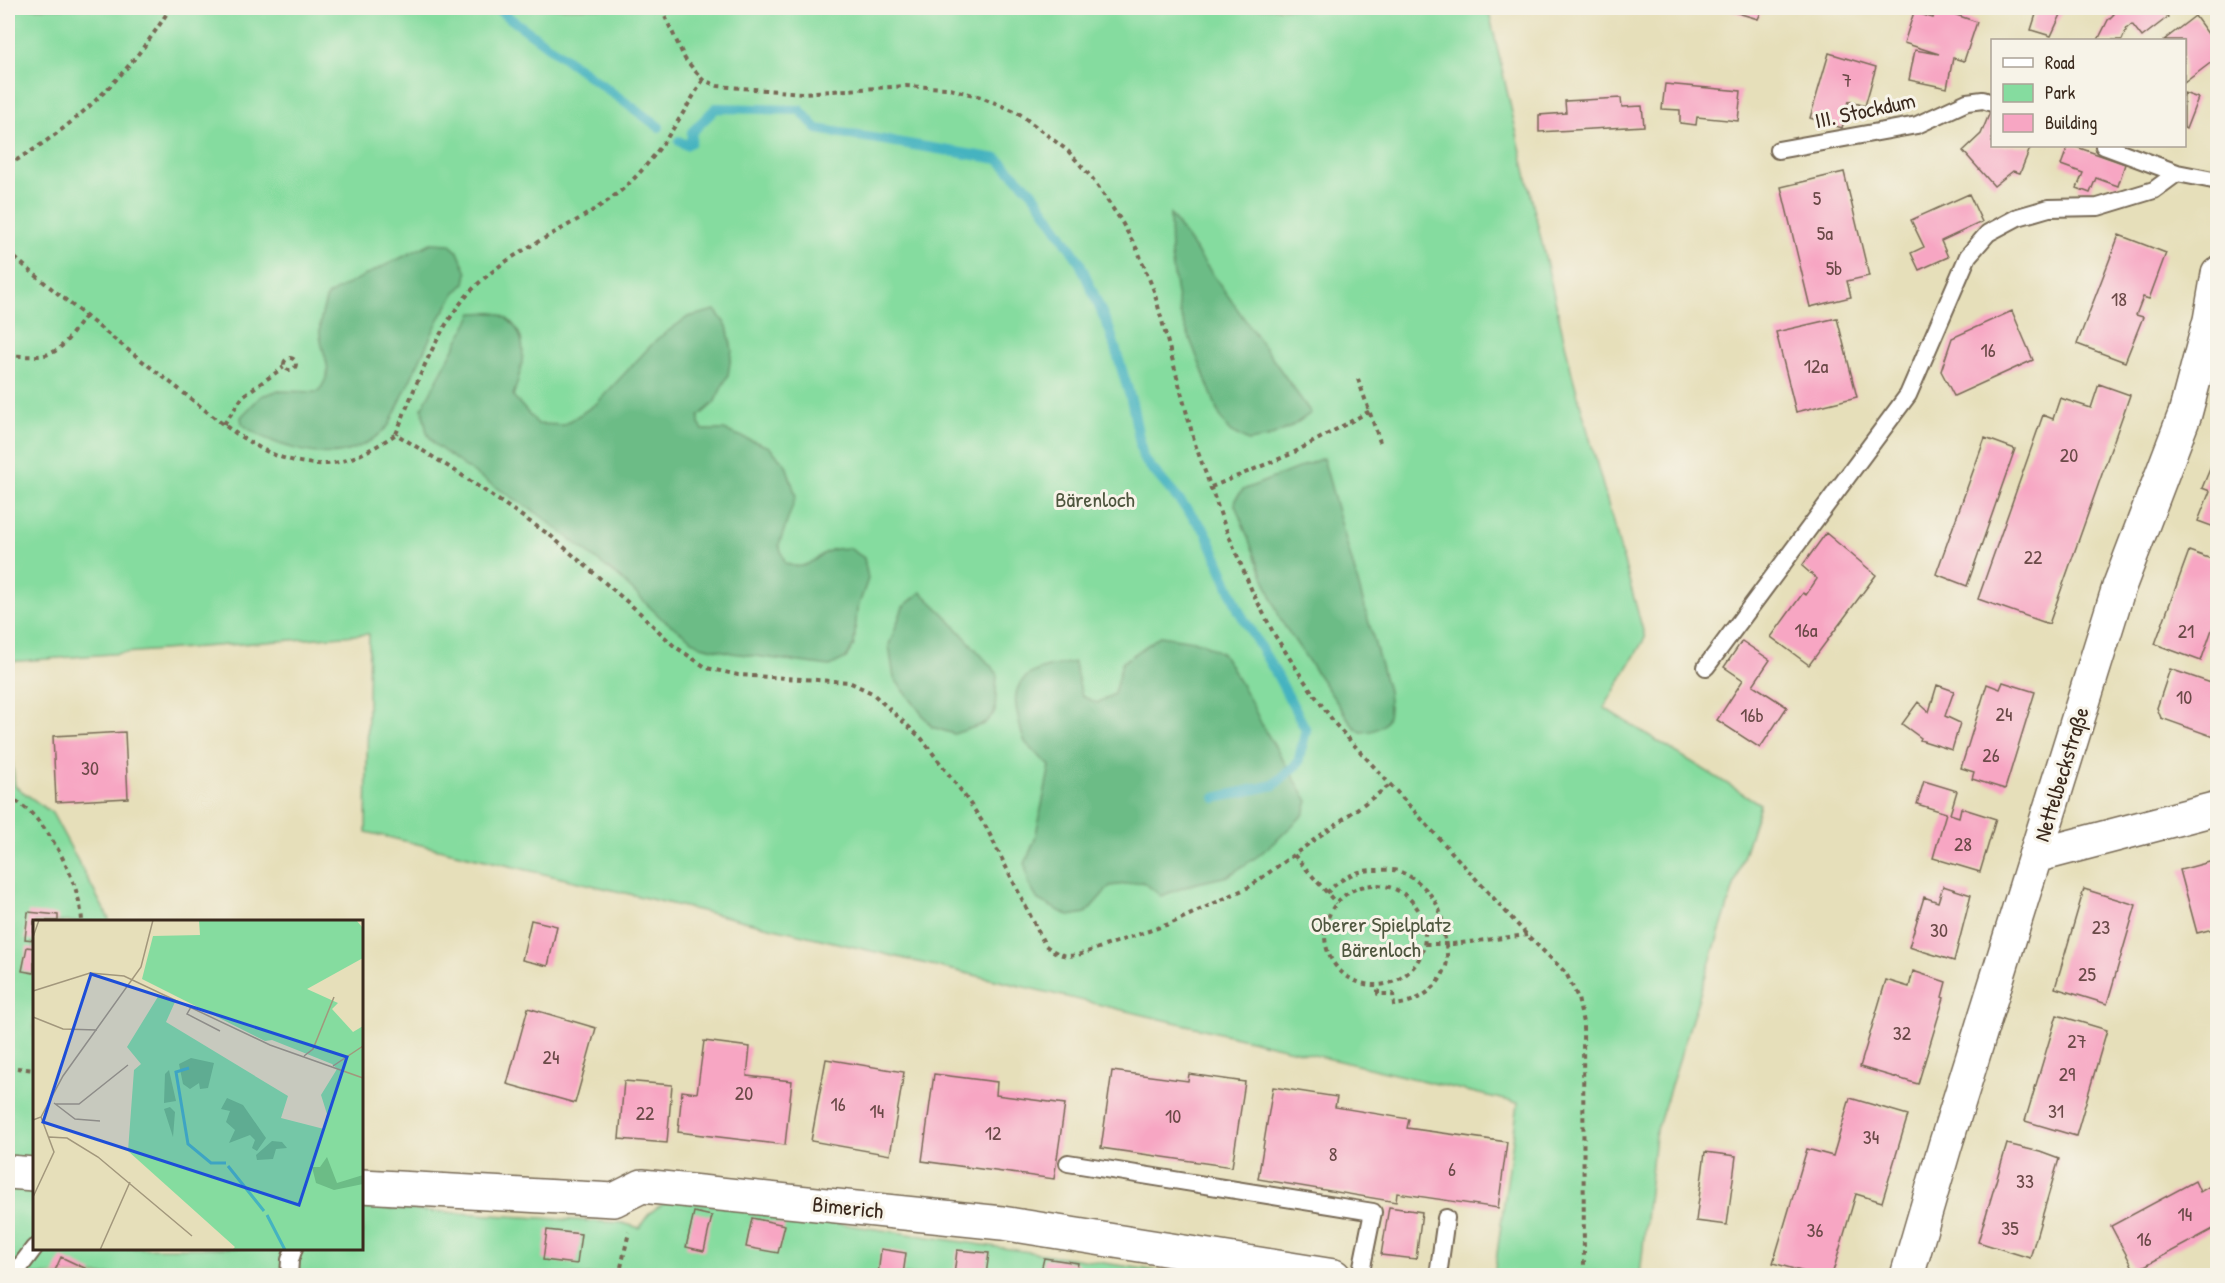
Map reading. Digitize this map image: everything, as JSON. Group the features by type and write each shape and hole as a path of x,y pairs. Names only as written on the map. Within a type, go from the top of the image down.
{"street":[{"name":"Nettelbeckstraße","path":"1907,1275 2119,587 2185,414 2210,320 2217,274"},
{"path":"2035,856 2217,808"},
{"path":"8,1173 33,1174"},
{"name":"Bimerich","path":"363,1186 614,1200 642,1186 1002,1223 1334,1275"}],"lane":[{"name":"III. Stockdum","path":"1778,150 1917,125 1967,102 1983,100 1991,103"},
{"path":"2107,147 2177,173 2217,181"},
{"path":"1706,667 1908,395 1968,256 1988,233 2018,217 2049,208 2098,207 2154,190 2177,173"},
{"path":"1068,1163 1372,1212 1360,1275"},
{"path":"1438,1275 1446,1218"},
{"path":"13,1275 33,1249"},
{"path":"289,1274 293,1250"}],"path":[{"path":"8,165 56,135 88,107 131,63 170,8"},
{"path":"661,8 685,59 703,80 718,86 802,93 906,86 946,88 981,97 1017,112 1068,151 1092,178 1120,219 1138,251 1154,291 1196,444 1211,487 1252,591 1274,634 1336,725 1527,935 1566,973 1578,998 1583,1023 1584,1275"},
{"path":"8,252 85,316 224,424 265,451 293,461 319,464 339,462 373,449 396,434 443,330 469,293 497,267 623,189 650,161 676,125 703,80"},
{"path":"8,355 39,357 53,353 64,345 85,316"},
{"path":"224,424 244,395 284,367"},
{"path":"1358,379 1380,442"},
{"path":"1211,487 1292,454 1370,411"},
{"path":"396,434 551,536 640,613 674,646 706,668 738,675 849,682 872,693 922,739 944,765 986,826 1045,945 1055,954 1069,957 1081,954 1172,923 1248,887 1390,785"},
{"path":"8,797 19,802 45,829 76,890 82,907 82,920"},
{"path":"1294,855 1336,903"},
{"path":"1327,893 1351,874 1369,870 1398,871 1424,887 1440,911 1447,965 1438,983 1415,1001 1394,1005 1393,994 1378,994 1378,985"},
{"path":"1380,885 1396,889 1410,898 1420,912 1425,927 1425,944 1419,959 1408,972 1394,981 1378,985 1361,983 1346,976 1335,965 1327,950 1324,933 1328,917 1336,903 1348,892 1364,886 1380,885"},
{"path":"1425,944 1446,944 1527,935"},
{"path":"8,1067 33,1070"},
{"path":"619,1275 630,1226"},
{"path":"289,1274 391,1275"}],"green space":[{"name":"Bärenloch","path":"8,8 1488,8 1572,374 1645,638 1604,708 1760,804 1655,1136 1640,1275 1494,1275 1518,1103 366,832 369,634 8,662"},
{"path":"1170,214 1311,413 1289,428 1267,438 1248,441 1228,430 1219,414 1180,313 1171,256"},
{"path":"431,243 449,244 458,252 467,273 465,283 456,292 439,319 389,425 385,429 372,440 357,448 338,453 324,453 294,449 279,444 242,424 241,417 261,396 277,391 318,392 324,383 328,369 320,330 327,296"},
{"path":"715,310 727,326 732,350 728,375 714,403 699,416 699,424 703,430 724,430 769,447 786,465 796,496 779,545 785,563 792,566 803,565 831,550 849,548 864,558 868,579 857,610 854,645 846,658 830,666 732,653 701,646 661,618 620,578 537,513 475,474 434,444 427,433 422,408 473,313 498,314 511,322 522,341 523,352 520,374 513,396 538,424 564,425 596,404 657,339 688,317"},
{"path":"1323,458 1388,691 1389,708 1386,720 1378,729 1371,731 1361,732 1353,726 1281,621 1235,505 1236,498 1243,490"},
{"path":"921,592 997,673 995,712 984,724 954,734 932,727 894,678 889,645 903,607"},
{"path":"1160,636 1201,642 1223,654 1263,727 1308,801 1304,814 1258,856 1228,876 1193,884 1161,896 1143,882 1110,886 1086,913 1069,916 1038,900 1029,885 1025,864 1035,839 1050,766 1024,740 1016,702 1017,690 1021,682 1038,670 1074,662 1082,696 1097,703 1114,694 1122,663"},
{"path":"8,726 15,786 52,813 109,919 33,920 33,1250 363,1250 363,1207 622,1223 640,1228 653,1210 672,1199 1185,1275 8,1275"}],"building":[{"path":"1721,8 1763,8 1758,19"},
{"path":"1936,8 1977,22 1964,61 1953,58 1947,88 1909,80 1915,50 1939,54 1904,43 1914,12 1933,18"},
{"path":"2038,8 2064,8 2051,36 2031,30"},
{"path":"2108,8 2160,8 2168,17 2142,37 2132,24 2127,28 2122,39 2098,39 2108,20 2114,14"},
{"path":"2195,16 2217,46 2217,58 2186,81 2186,39 2165,39"},
{"path":"1829,53 1876,67 1865,106 1849,101 1842,128 1810,118"},
{"path":"1665,84 1741,91 1738,121 1697,117 1696,125 1680,123 1680,110 1662,109"},
{"path":"2186,94 2198,98 2186,129"},
{"path":"1621,98 1622,107 1642,106 1644,126 1539,132 1539,115 1566,113 1565,101"},
{"path":"1990,112 1991,147 2031,147 2020,173 2013,171 1994,186 1963,151 1981,134"},
{"path":"2068,147 2077,147 2125,164 2118,186 2096,178 2090,193 2077,188 2083,173 2061,165"},
{"path":"1844,172 1869,276 1847,281 1851,297 1810,307 1781,187"},
{"path":"1969,194 1982,222 1941,241 1948,257 1919,270 1911,253 1924,247 1911,220"},
{"path":"2119,235 2166,253 2149,299 2143,297 2136,315 2143,317 2125,362 2077,344"},
{"path":"2012,311 2033,360 1954,396 1941,371 1952,338"},
{"path":"1837,318 1857,397 1796,412 1776,332"},
{"path":"2099,384 2130,395 2049,624 1978,599 2043,415 2053,419 2060,398 2091,408"},
{"path":"1985,438 2015,449 1967,586 1936,574"},
{"path":"2215,457 2217,458 2217,528 2198,521 2210,491 2202,488"},
{"path":"1826,533 1876,575 1809,665 1771,637 1803,593 1806,595 1817,579 1802,566"},
{"path":"2189,551 2217,561 2217,615 2201,661 2155,644"},
{"path":"1742,641 1770,660 1753,685 1787,707 1760,748 1717,720 1743,680 1724,667"},
{"path":"2170,669 2217,685 2217,738 2161,718 2157,708"},
{"path":"2003,682 2035,692 2005,789 1972,779 1974,772 1961,768 1987,684 2000,689"},
{"path":"1937,685 1954,691 1945,716 1960,723 1952,750 1920,740 1921,738 1902,724 1918,702 1929,712"},
{"path":"125,732 128,798 56,802 53,736"},
{"path":"1924,781 1957,791 1950,814 1959,817 1961,808 1996,819 1980,872 1933,858 1946,813 1917,804"},
{"path":"2217,860 2217,928 2197,933 2180,870"},
{"path":"1943,886 1971,895 1954,961 1909,947 1924,897 1938,902"},
{"path":"2084,889 2136,905 2107,1004 2055,988"},
{"path":"28,912 58,915 58,920 33,920 33,940 25,939"},
{"path":"531,920 557,926 548,966 522,960"},
{"path":"27,947 33,948 33,973 22,971"},
{"path":"1913,971 1946,982 1942,997 1944,998 1918,1084 1860,1067 1886,980 1909,987"},
{"path":"528,1008 596,1028 575,1103 507,1084"},
{"path":"2057,1015 2107,1030 2076,1136 2025,1121"},
{"path":"704,1041 750,1047 747,1076 792,1081 785,1145 678,1132 682,1091 697,1093"},
{"path":"826,1059 904,1072 890,1155 811,1141"},
{"path":"1112,1071 1188,1081 1189,1074 1245,1082 1232,1167 1101,1148"},
{"path":"934,1074 997,1082 996,1095 1065,1104 1054,1179 922,1161"},
{"path":"624,1081 672,1085 667,1143 619,1139"},
{"path":"1273,1087 1337,1097 1335,1107 1409,1119 1407,1128 1507,1142 1498,1208 1397,1193 1396,1202 1258,1179"},
{"path":"1850,1098 1908,1115 1882,1202 1856,1194 1832,1275 1815,1275 1773,1263 1807,1149 1833,1156"},
{"path":"2007,1144 2059,1159 2030,1258 1978,1242"},
{"path":"1705,1152 1736,1156 1727,1225 1696,1221"},
{"path":"2195,1181 2200,1192 2217,1182 2217,1227 2135,1271 2111,1226"},
{"path":"1389,1207 1422,1212 1416,1259 1381,1255"},
{"path":"694,1212 712,1216 704,1251 686,1247"},
{"path":"752,1218 785,1225 778,1253 746,1247"},
{"path":"547,1230 581,1234 577,1264 543,1260"},
{"path":"881,1249 906,1253 903,1275 878,1275"},
{"path":"957,1250 989,1253 986,1275 954,1275"},
{"path":"61,1257 93,1272 92,1275 53,1275"},
{"path":"1044,1258 1078,1263 1076,1275 1040,1275"}],"waterway":[{"path":"496,8 659,127"},
{"path":"679,141 686,145 691,142 692,132 716,108 800,110 817,129 998,159 1033,193 1079,261 1110,331 1132,403 1143,458 1206,532 1239,611 1306,730 1298,763 1274,785 1215,798"}],"park label":[{"name":"Oberer Spielplatz Bärenloch","path":"1381,936"}]}
